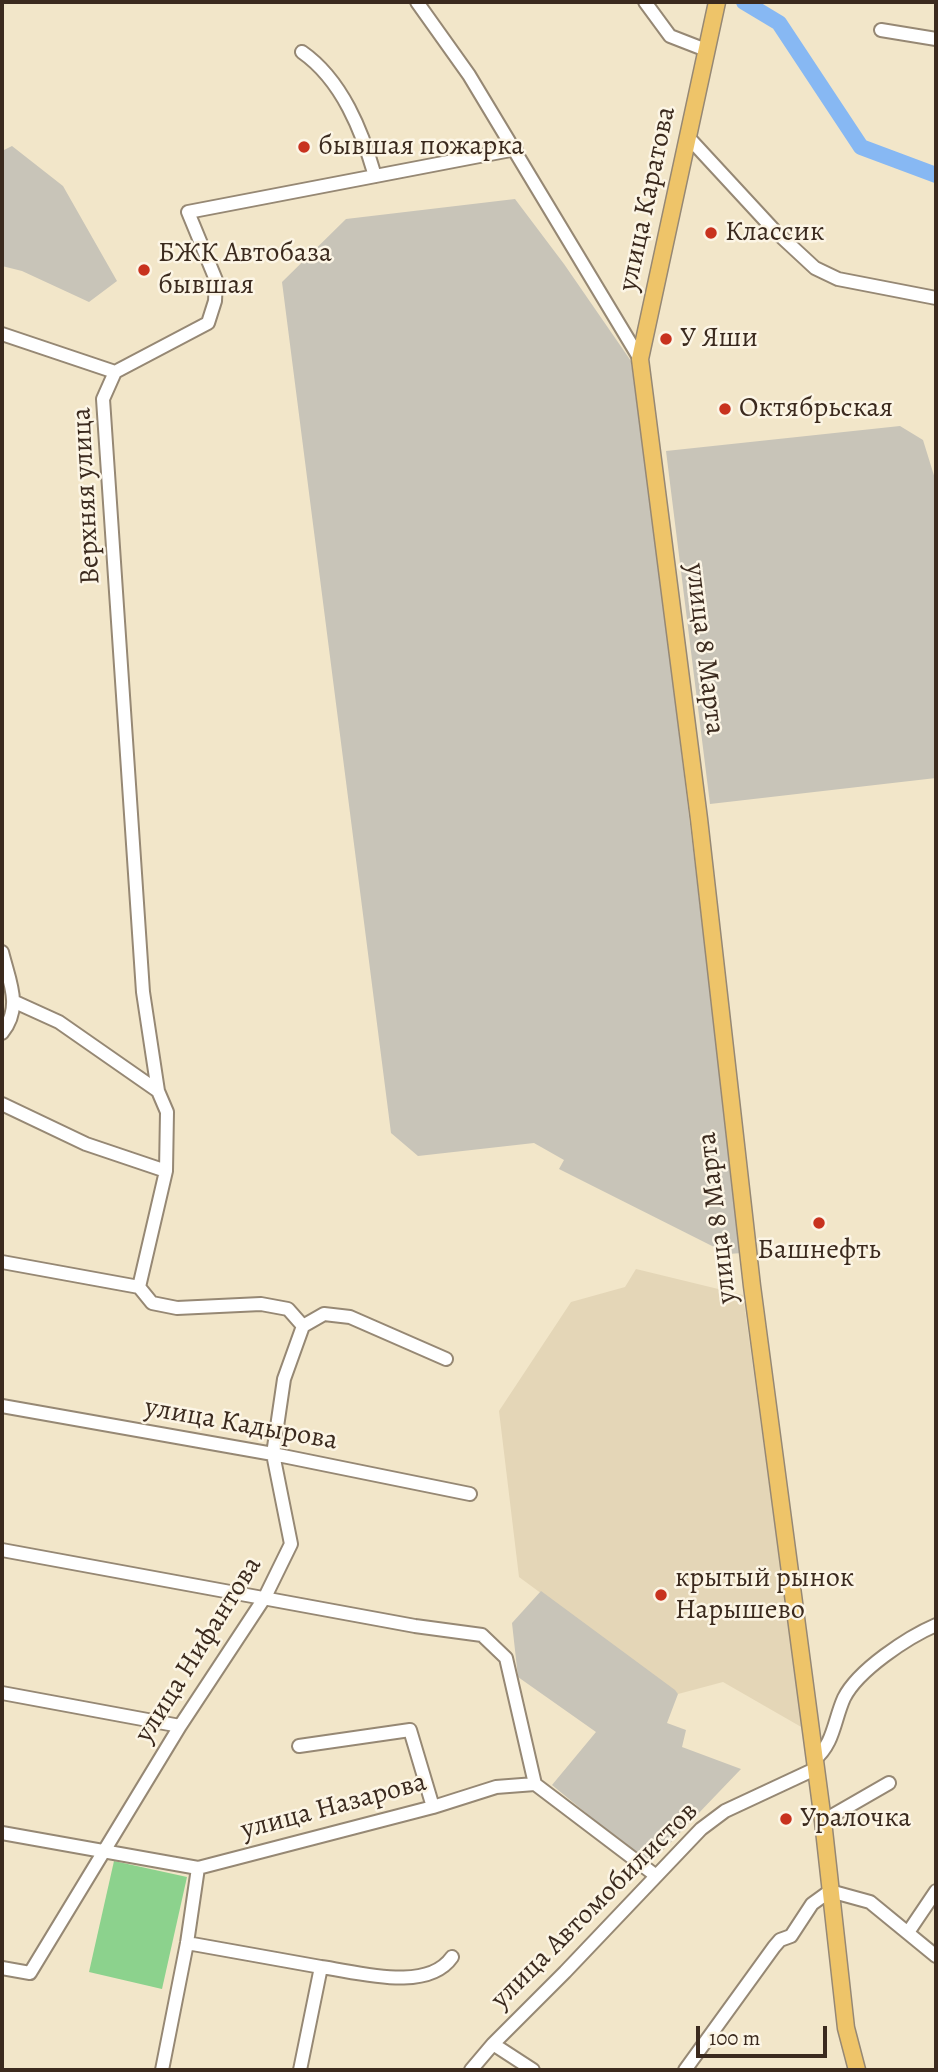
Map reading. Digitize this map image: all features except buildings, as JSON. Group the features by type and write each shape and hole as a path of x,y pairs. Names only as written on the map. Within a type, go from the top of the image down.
{"main road":[{"name":"улица Каратова","path":"640,359 716,5"},
{"name":"улица 8 Марта","path":"640,359 698,806 752,1286 815,1765 846,2028 857,2070"}],"street":[{"path":"417,2 470,75 640,359"},
{"path":"645,2 670,36 706,50"},
{"path":"881,30 936,39"},
{"path":"302,52 318,64 349,108 366,143 375,176"},
{"path":"689,138 774,230 815,268 838,279 936,298"},
{"name":"Верхняя улица","path":"139,1287 166,1171 166,1112 158,1091 143,992 103,399 115,372 208,323 215,302 216,280 188,212 516,149"},
{"path":"2,334 115,372"},
{"path":"2,952 15,1002 8,1025 2,1033"},
{"path":"15,1002 59,1022 158,1091"},
{"path":"2,1104 86,1144 166,1171"},
{"path":"2,1262 139,1287 152,1303 177,1308 261,1304 288,1309 303,1326 324,1314 351,1317 446,1359"},
{"name":"улица Нифантова","path":"2,1968 30,1973 180,1726 265,1597 291,1544 273,1454 284,1379 303,1326"},
{"name":"улица Кадырова","path":"2,1406 273,1454 470,1494"},
{"path":"2,1550 415,1626 482,1635 506,1658 535,1784 655,1875"},
{"path":"815,1765 829,1744 850,1687 885,1656 916,1634 936,1625"},
{"path":"2,1693 180,1726"},
{"path":"299,1746 410,1730 433,1807"},
{"name":"улица Автомобилистов","path":"533,2070 493,2044 701,1829 724,1811 815,1765"},
{"path":"822,1821 889,1783"},
{"name":"улица Назарова","path":"198,1868 433,1807 495,1787 535,1784"},
{"path":"2,1833 198,1868 187,1943 162,2070"},
{"path":"685,2070 774,1947 780,1940 792,1936 812,1903 830,1891 870,1902 909,1931 936,1956"},
{"path":"909,1931 936,1891"},
{"path":"187,1943 321,1967 410,1979 433,1973 445,1966 452,1957"},
{"path":"300,2070 321,1967"},
{"path":"471,2070 493,2044"}],"shaded area":[{"path":"12,146 63,186 117,281 89,302 22,271 2,266 2,151"},
{"path":"515,199 631,361 742,1253 728,1254 559,1169 564,1160 534,1143 418,1156 391,1133 282,282 346,219"},
{"path":"900,426 923,440 936,482 936,778 710,804 666,451"},
{"path":"636,1269 743,1295 803,1728 723,1682 678,1694 519,1577 499,1411 571,1302 625,1287"},
{"path":"541,1591 675,1690 678,1694 667,1723 686,1730 682,1747 741,1769 649,1865 552,1785 596,1732 518,1677 512,1623"}],"green space":[{"path":"114,1861 187,1877 162,1989 89,1972"}],"waterway":[{"path":"744,2 779,23 861,147 936,175"}],"place":[{"name":"бывшая пожарка","path":"304,147"},
{"name":"Классик","path":"711,233"},
{"name":"БЖК Автобаза бывшая","path":"144,270"},
{"name":"У Яши","path":"666,339"},
{"name":"Октябрьская","path":"725,409"},
{"name":"Башнефть","path":"819,1223"},
{"name":"крытый рынок Нарышево","path":"661,1595"},
{"name":"Уралочка","path":"786,1819"}]}
